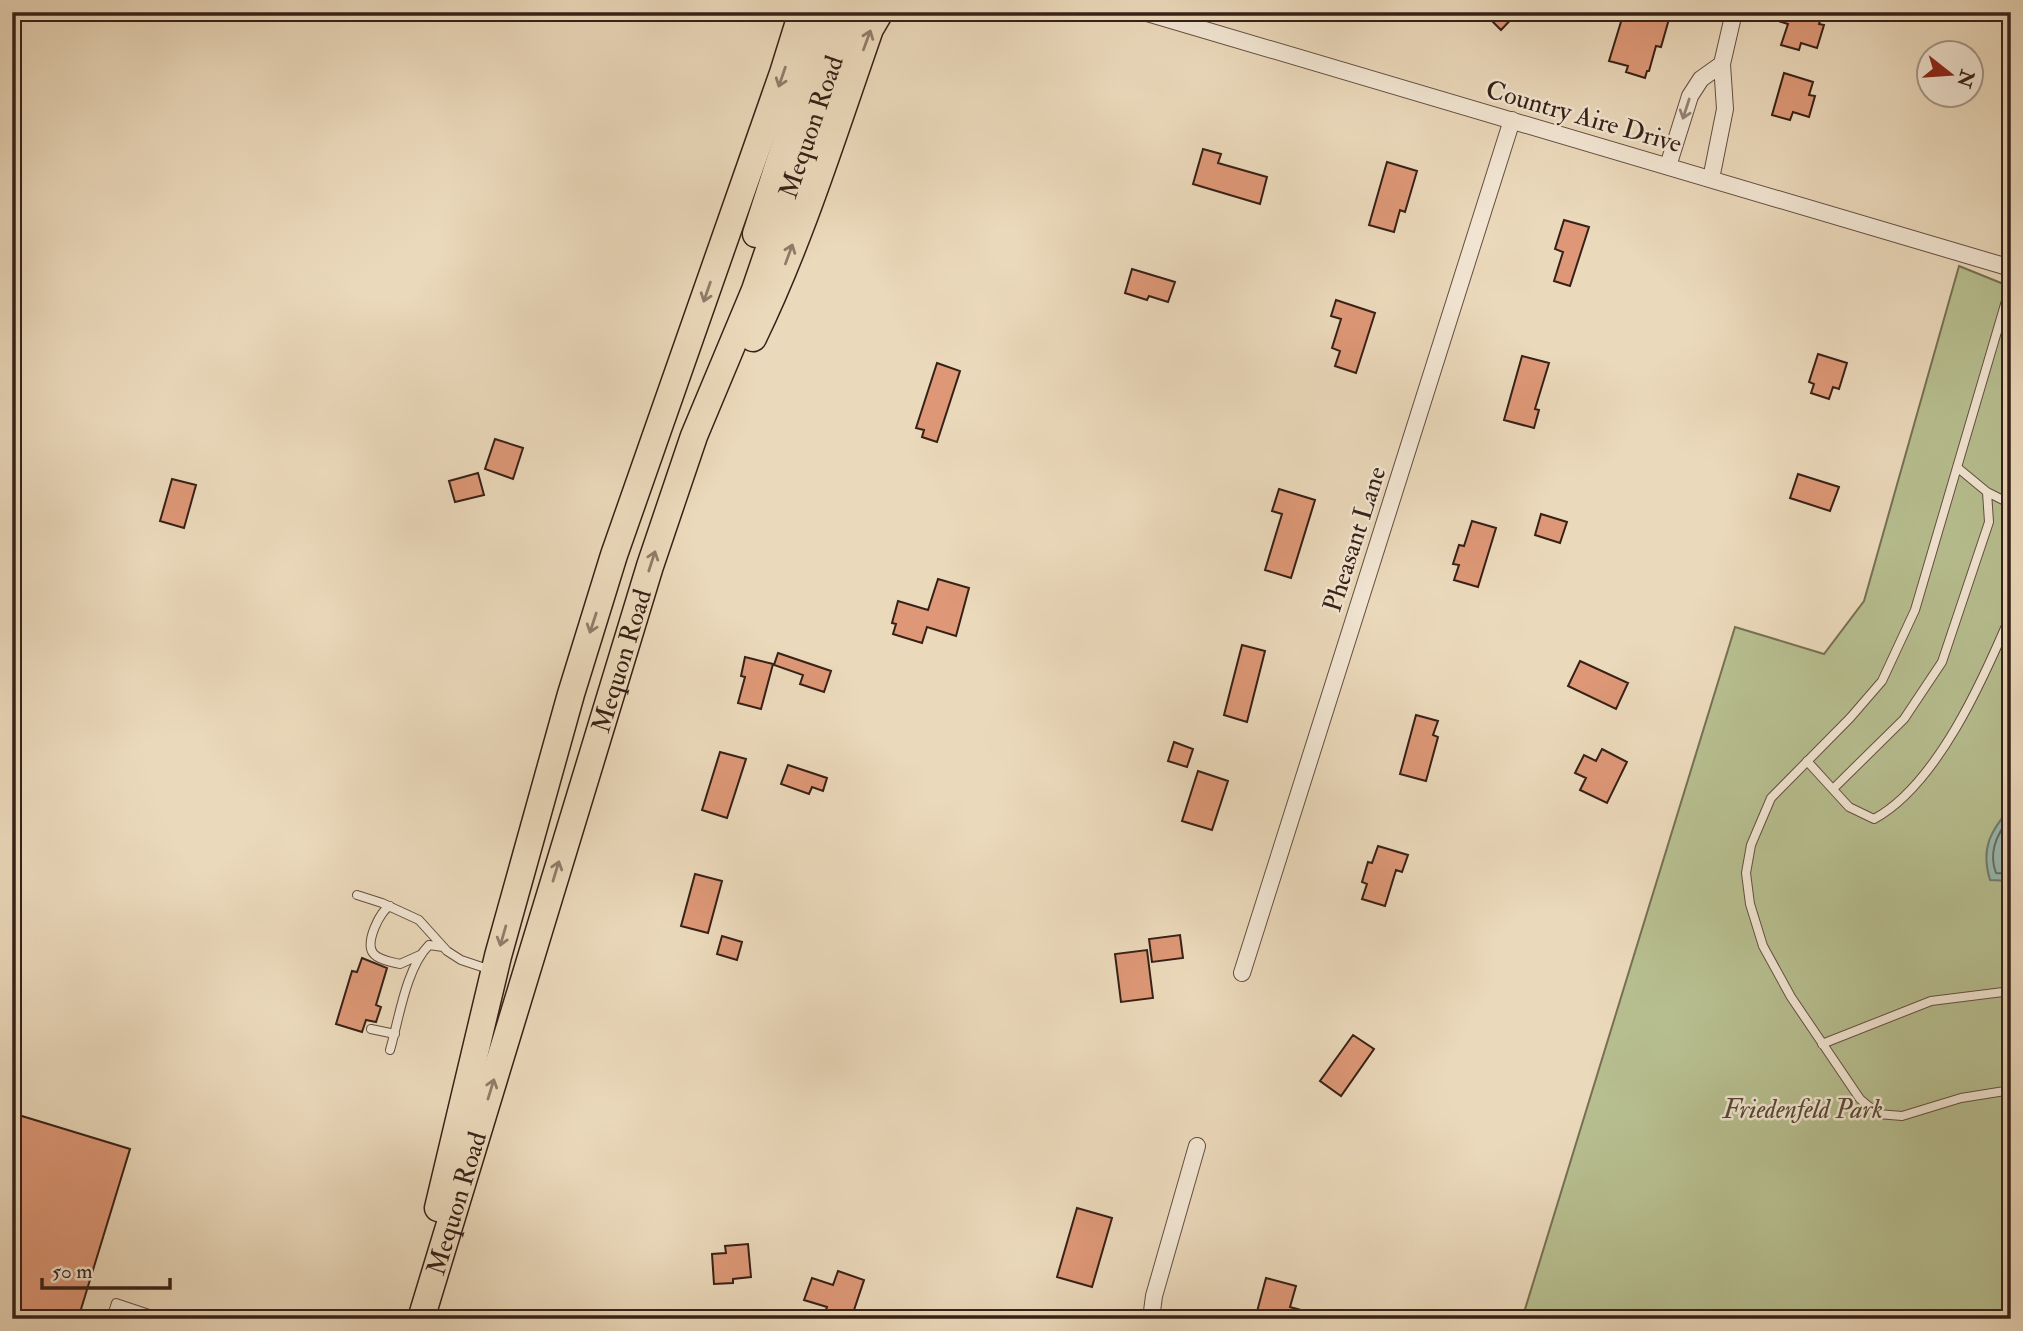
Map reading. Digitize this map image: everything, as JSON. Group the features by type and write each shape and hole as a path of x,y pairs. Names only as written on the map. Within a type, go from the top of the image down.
{"main road":[{"name":"Mequon Road","path":"412,1319 412,1309 494,971 571,694 614,555 803,12"},
{"path":"732,349 740,288 778,160 828,12"},
{"name":"Mequon Road","path":"421,1319 650,566 701,422 755,290 850,12"},
{"path":"701,422 729,388 774,295 870,29 880,12"}],"street":[{"name":"Country Aire Drive","path":"1144,12 2011,268"},
{"path":"1712,179 1725,109 1722,64 1734,12"},
{"path":"1668,166 1690,96 1701,79 1722,64"},
{"name":"Pheasant Lane","path":"1242,973 1512,120"},
{"path":"1151,1319 1154,1296 1197,1146"}],"lane":[{"path":"2011,284 1915,610 1882,681 1771,799 1751,845 1746,873 1750,904 1763,946 1791,997 1822,1044 1860,1099 1878,1114 1902,1116 1961,1098 2011,1090"},
{"path":"1958,468 1987,492 2011,504"},
{"path":"1833,789 1904,719 1942,662 1989,522 1987,492"},
{"path":"1807,761 1849,807 1874,818 1892,809 1916,785 1938,754 1983,676 2011,614"},
{"path":"357,895 390,906 419,920 443,947 461,960 494,971"},
{"path":"390,906 382,911 376,923 370,944 373,953 400,964 421,954"},
{"path":"390,1050 412,974 421,954 429,945 443,947"},
{"path":"1822,1044 1931,1001 2011,991"},
{"path":"372,1028 395,1034"},
{"path":"111,1319 116,1303 164,1319"}],"green space":[{"name":"Friedenfeld Park","path":"1959,266 2011,287 2011,1319 1522,1319 1735,627 1824,654 1864,601"}],"water":[{"path":"2011,806 2011,881 1990,880 1986,858 1989,840"}],"building":[{"path":"1483,12 1518,12 1501,30"},
{"path":"1624,12 1671,12 1661,47 1656,46 1645,78 1626,72 1628,66 1609,61"},
{"path":"1762,12 1813,12 1822,15 1819,24 1824,25 1817,48 1801,43 1799,50 1781,45 1788,24 1762,16"},
{"path":"1784,73 1813,82 1809,95 1815,96 1809,117 1793,112 1790,120 1772,115"},
{"path":"1203,149 1221,154 1218,163 1267,177 1260,204 1193,184"},
{"path":"1387,162 1417,171 1405,212 1400,210 1394,232 1369,225"},
{"path":"1564,220 1589,227 1570,286 1554,281 1563,252 1555,249"},
{"path":"1132,269 1175,282 1168,302 1149,296 1147,300 1125,293"},
{"path":"1336,300 1375,313 1356,373 1335,366 1340,351 1332,348 1341,319 1331,316"},
{"path":"1818,354 1847,363 1839,389 1833,387 1829,399 1811,393 1814,384 1809,382"},
{"path":"1522,356 1549,363 1535,409 1539,410 1534,428 1504,420"},
{"path":"937,363 960,371 937,442 922,437 924,430 916,428"},
{"path":"495,439 523,448 513,479 485,469"},
{"path":"478,473 484,495 455,502 449,481"},
{"path":"1798,474 1839,487 1830,511 1790,498"},
{"path":"172,479 196,485 184,528 160,521"},
{"path":"1279,489 1315,500 1291,578 1265,570 1282,514 1272,511"},
{"path":"1541,514 1567,522 1560,543 1535,535"},
{"path":"1472,521 1496,528 1478,587 1454,580 1459,565 1453,564 1459,545 1464,546"},
{"path":"938,579 969,588 956,636 927,627 922,643 893,634 896,624 892,623 898,601 928,610"},
{"path":"1242,645 1265,651 1247,722 1224,715"},
{"path":"778,653 831,671 824,692 800,684 803,675 774,665"},
{"path":"745,657 773,664 761,709 738,703 745,677 741,676"},
{"path":"1580,661 1628,683 1616,709 1568,686"},
{"path":"1416,715 1438,721 1433,735 1438,737 1426,781 1400,774"},
{"path":"1174,742 1193,749 1187,767 1168,761"},
{"path":"1602,749 1627,762 1607,803 1580,790 1586,778 1575,773 1584,755 1596,761"},
{"path":"720,752 746,759 727,818 702,810"},
{"path":"788,765 827,778 823,791 812,787 809,794 781,784"},
{"path":"1198,771 1228,781 1212,830 1182,821"},
{"path":"1378,846 1408,855 1402,872 1396,870 1385,906 1362,899 1367,884 1362,882 1368,862 1372,863"},
{"path":"695,874 722,881 708,933 681,926"},
{"path":"1180,935 1183,958 1152,962 1149,939"},
{"path":"722,936 742,942 737,960 717,954"},
{"path":"1147,950 1153,998 1121,1002 1115,954"},
{"path":"362,958 387,968 376,1005 381,1007 376,1022 366,1020 362,1032 336,1024 352,971 357,972"},
{"path":"1353,1035 1374,1049 1341,1096 1320,1081"},
{"path":"12,1113 130,1149 78,1319 12,1319"},
{"path":"1077,1208 1112,1218 1092,1287 1057,1277"},
{"path":"748,1244 751,1277 733,1279 733,1283 714,1284 712,1254 726,1253 725,1246"},
{"path":"838,1271 864,1280 851,1319 836,1319 824,1315 827,1307 804,1300 812,1278 833,1285"},
{"path":"1266,1278 1296,1286 1290,1307 1319,1315 1318,1319 1255,1319"}]}
